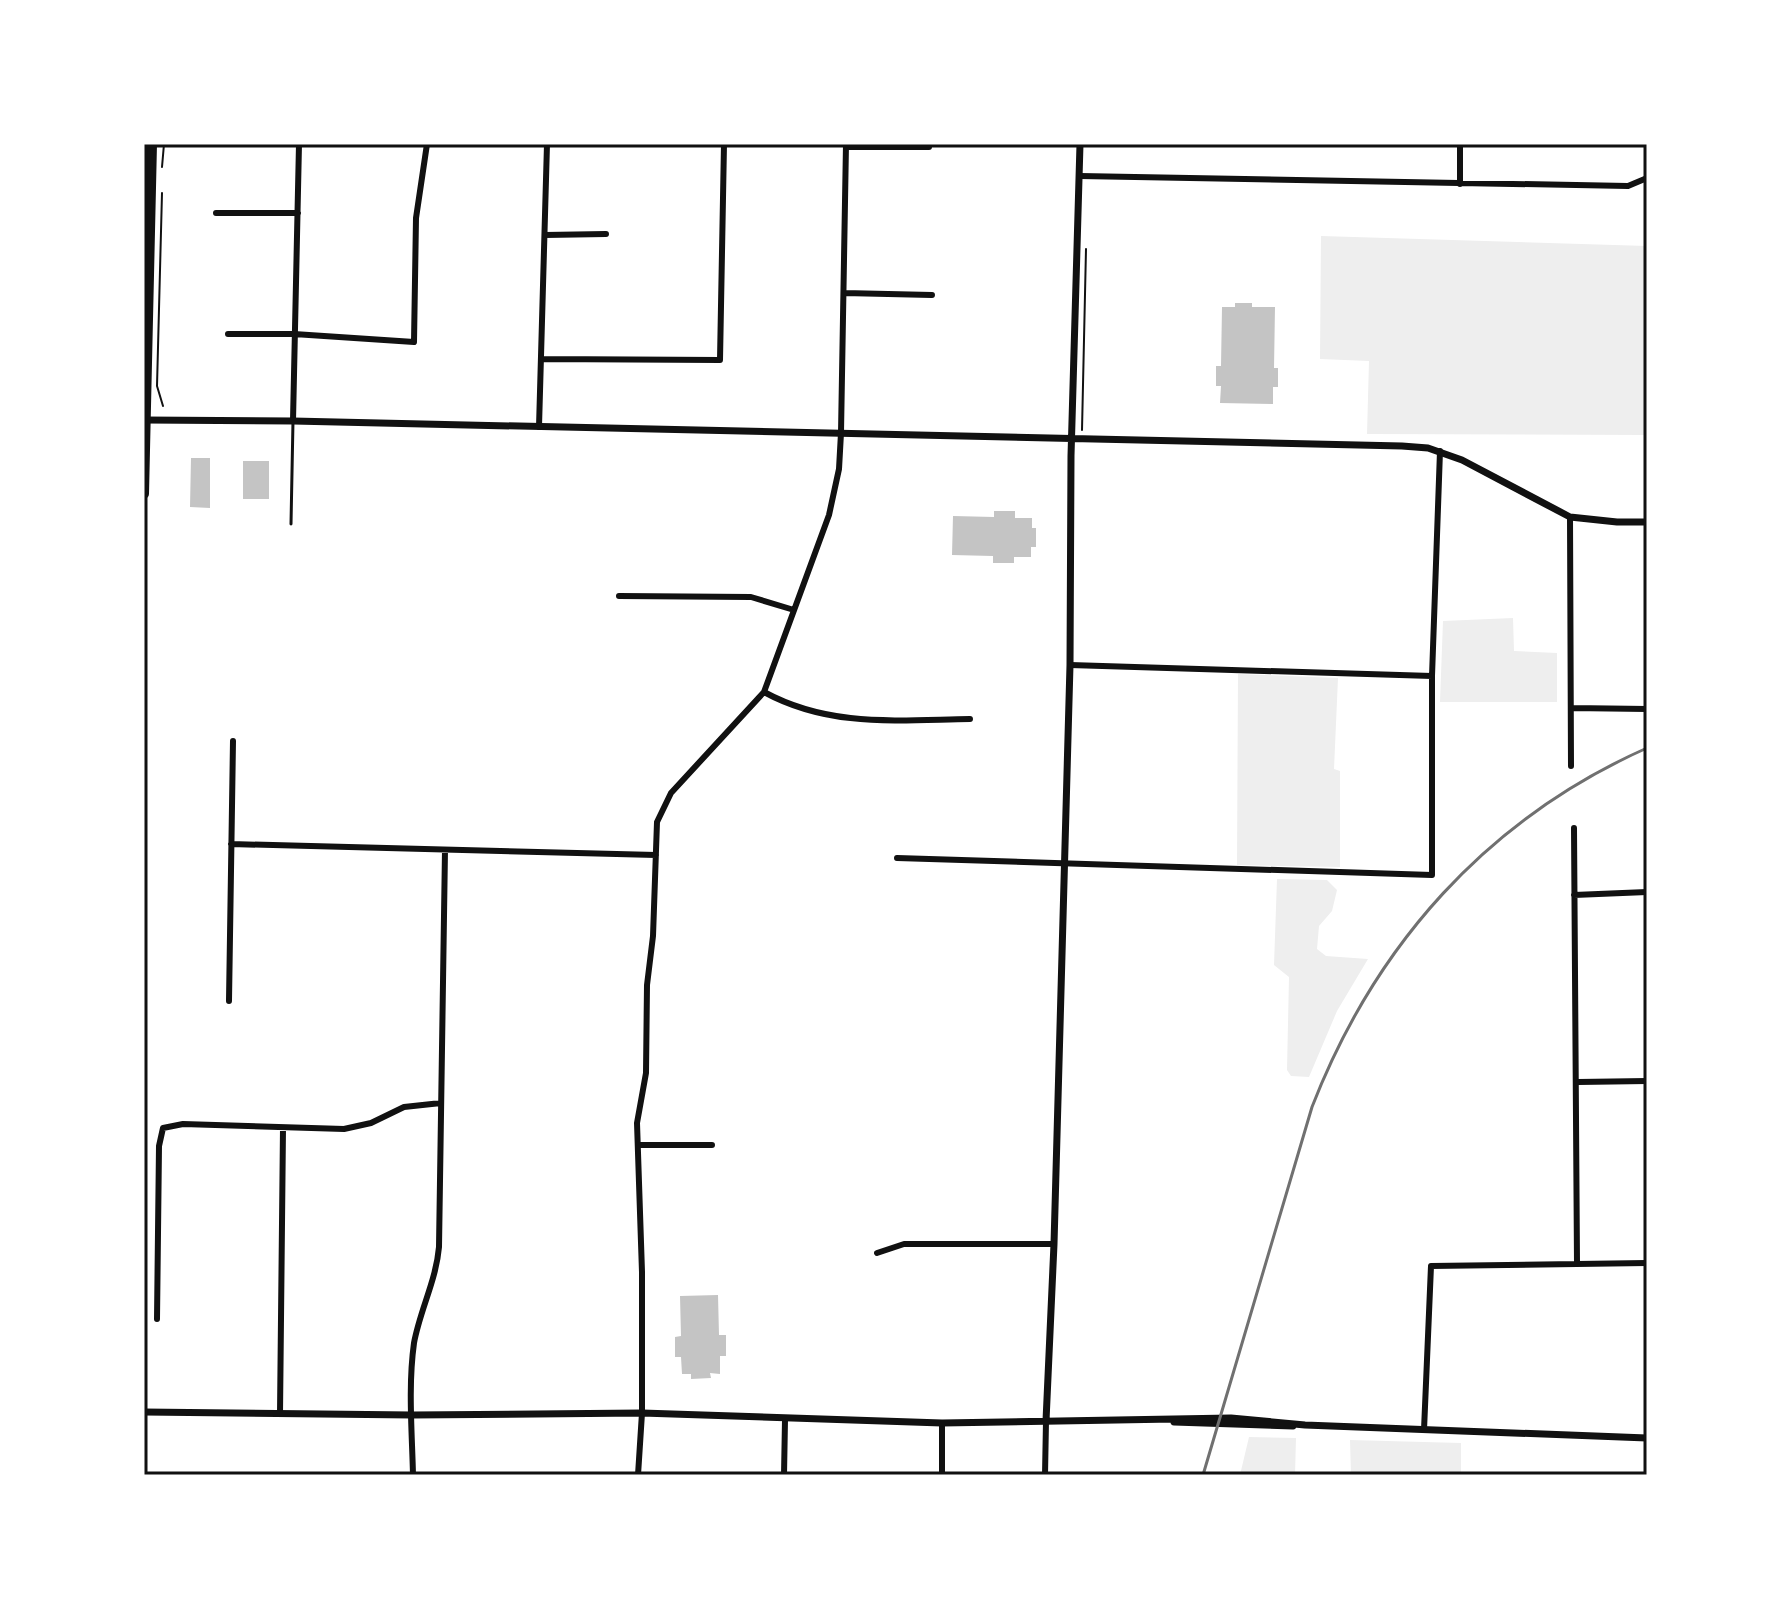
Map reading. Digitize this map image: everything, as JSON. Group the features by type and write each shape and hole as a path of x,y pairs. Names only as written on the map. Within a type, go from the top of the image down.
{"highway":[{"path":"144,494 152,144"}],"street":[{"path":"293,421 299,144"},
{"path":"228,334 294,334 414,342 416,218 427,144"},
{"path":"539,427 547,144"},
{"path":"541,359 720,360 724,144"},
{"path":"1045,1475 1065,863 1080,144"},
{"path":"1460,144 1460,184"},
{"path":"638,1475 642,1413 642,1272 637,1123 646,1073 647,985 653,936 657,822 671,793 764,692 829,515 839,469 841,433 846,146 929,147"},
{"path":"1080,176 1628,186 1647,178"},
{"path":"216,213 298,213"},
{"path":"545,235 606,234"},
{"path":"844,293 932,295"},
{"path":"145,420 1402,446 1440,451 1570,517 1647,522"},
{"path":"897,858 1432,875 1432,676 1440,451"},
{"path":"1570,517 1571,766"},
{"path":"619,596 751,597 794,610"},
{"path":"1070,665 1432,676"},
{"path":"764,692 807,711 849,720 970,719"},
{"path":"1571,708 1647,709"},
{"path":"229,1001 233,741"},
{"path":"1574,828 1577,1263"},
{"path":"231,844 656,855"},
{"path":"413,1475 412,1367 415,1342 435,1274 439,1247 445,850"},
{"path":"1574,895 1647,892"},
{"path":"1578,1082 1647,1081"},
{"path":"157,1319 159,1146 163,1128 183,1124 344,1129 371,1123 404,1107 441,1103"},
{"path":"280,1414 283,1128"},
{"path":"638,1145 712,1145"},
{"path":"877,1253 904,1244 1054,1244"},
{"path":"1424,1430 1431,1266 1647,1263"},
{"path":"144,1412 412,1415 642,1413 942,1423 1164,1420 1185,1424 1305,1425 1647,1438"},
{"path":"784,1475 785,1420"},
{"path":"942,1423 942,1475"}],"lane":[{"path":"291,524 293,421"}],"path":[{"path":"162,168 164,144"},
{"path":"162,184 157,393 163,406"},
{"path":"1083,430 1086,247"}],"shaded area":[{"path":"1321,236 1647,246 1647,435 1367,434 1369,361 1320,359"},
{"path":"1513,618 1514,651 1557,653 1557,702 1440,702 1443,621"},
{"path":"1238,674 1338,678 1334,769 1340,771 1340,867 1237,865"},
{"path":"1277,879 1327,880 1337,890 1332,911 1319,926 1317,949 1326,956 1368,959 1337,1011 1309,1077 1291,1076 1287,1070 1289,977 1274,965"},
{"path":"1249,1437 1296,1438 1295,1475 1240,1475"},
{"path":"1350,1440 1461,1443 1461,1475 1351,1475"}],"building":[{"path":"1235,303 1275,307 1274,368 1278,368 1278,387 1273,387 1273,404 1220,403 1221,386 1216,386 1216,366 1221,366 1222,307 1235,307"},
{"path":"191,458 210,458 210,508 190,507"},
{"path":"243,461 269,461 269,499 243,499"},
{"path":"994,511 1015,511 1015,518 1032,518 1032,528 1036,528 1036,547 1031,547 1031,557 1014,557 1014,563 993,563 993,556 952,555 953,516 994,517"},
{"path":"718,1295 719,1335 726,1335 726,1356 720,1356 720,1374 710,1373 711,1378 691,1379 691,1374 682,1374 681,1357 675,1357 675,1337 681,1336 680,1296"}],"railway":[{"path":"1203,1475 1312,1107 1338,1048 1368,993 1403,941 1443,893 1487,850 1536,811 1589,777 1647,748"}]}
